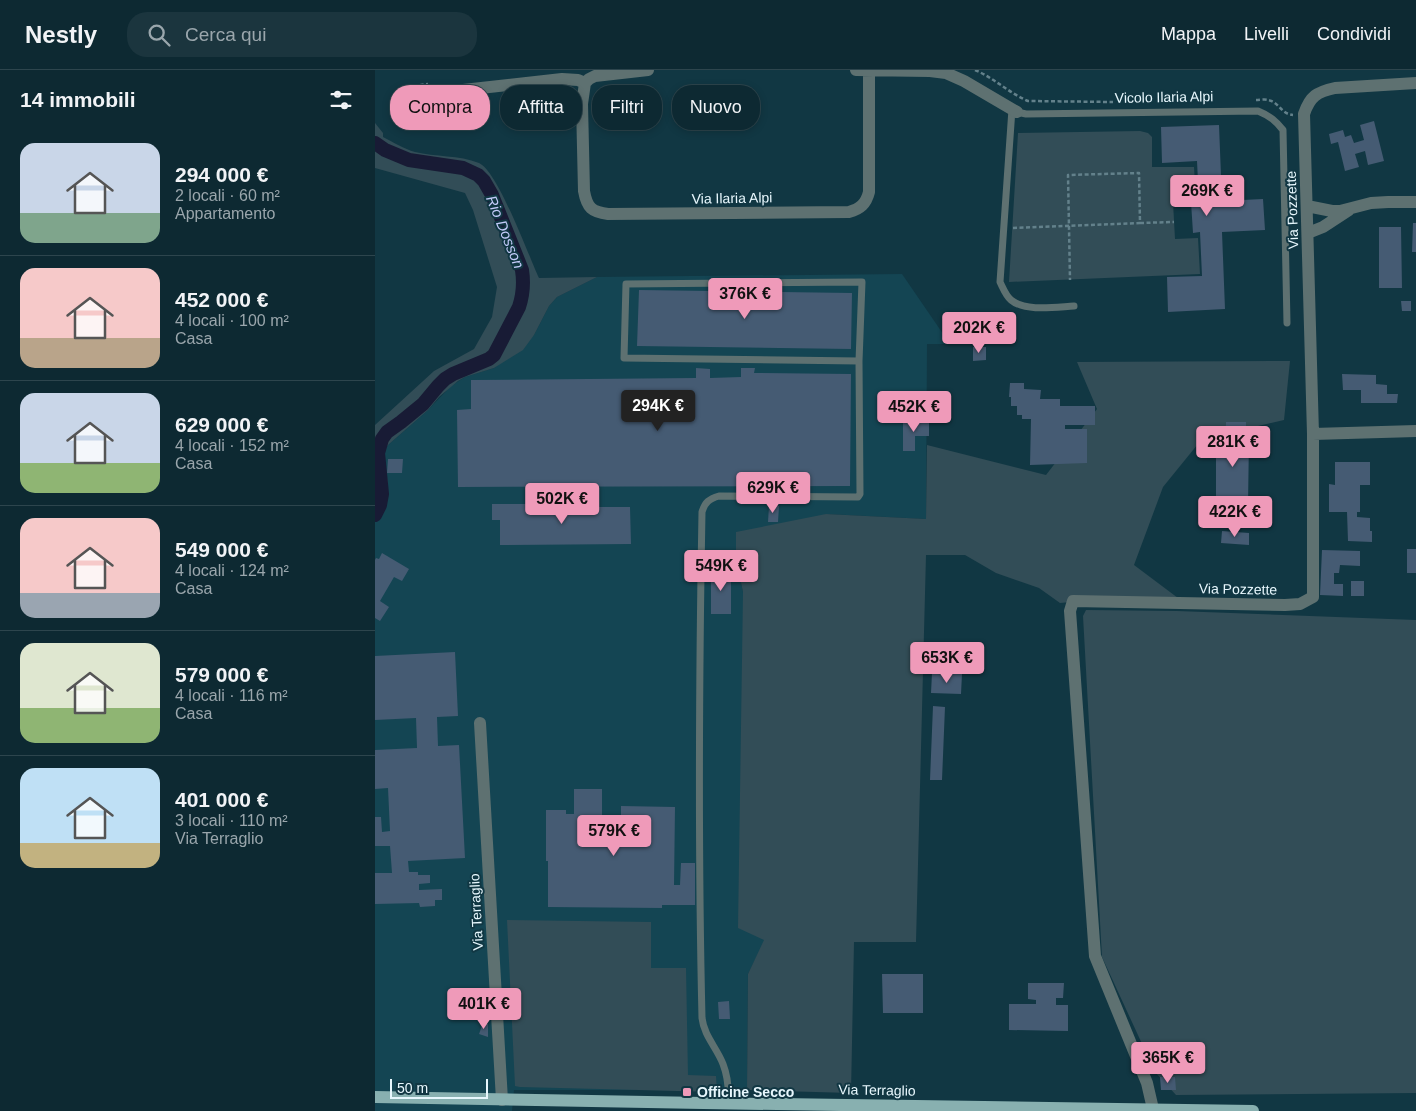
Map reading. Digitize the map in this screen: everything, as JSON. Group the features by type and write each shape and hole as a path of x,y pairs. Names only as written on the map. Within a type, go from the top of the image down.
{"main road":[{"name":"Via Terraglio","path":"375,1097 703,1107 728,1104 1253,1111"}],"street":[{"path":"490,87 562,79 578,80 585,83 595,76 648,70"},
{"name":"Vicolo Ilaria Alpi","path":"856,70 930,70 946,73 1015,110"},
{"name":"Via Ilaria Alpi","path":"585,83 583,101 584,191 587,202 593,210 608,214 849,212 863,206 869,192 869,70"},
{"path":"1304,114 1310,100 1325,90 1416,83"},
{"name":"Via Pozzette","path":"1153,1110 1147,1083 1095,956 1070,611 1073,601 1285,605 1301,604 1313,597 1313,434 1304,114"},
{"path":"1307,206 1332,211 1351,209 1371,203 1416,202"},
{"path":"1308,233 1323,227 1351,209"},
{"path":"1313,434 1416,431"},
{"name":"Via Terraglio","path":"481,723 502,1100"}],"lane":[{"path":"1015,110 1000,282 1011,300 1025,306 1043,308 1074,306"},
{"name":"Vicolo Ilaria Alpi","path":"1015,110 1025,114 1258,111 1269,115 1283,130 1287,323"},
{"path":"728,1104 729,1089 723,1064 705,1032 702,1018 698,715 701,512 704,504 710,499 719,496 857,497 860,494 859,361 862,282 625,284 624,358 859,361"}],"path":[{"path":"975,70 992,78 1028,101 1122,102"},
{"path":"1255,100 1268,100 1287,114 1304,114"},
{"path":"1070,280 1068,175 1139,173 1140,223"},
{"path":"1004,228 1174,222"}],"shaded area":[{"path":"375,123 383,133 383,137 407,149 423,154 471,160 487,169 504,197 539,278 597,277 557,297 549,306 534,335 523,350 494,368 458,381 388,445 385,450 384,459 388,484 375,515 375,425 434,371 474,349 492,317 497,287 473,210 465,193 375,168"},
{"path":"1140,131 1148,133 1152,137 1152,167 1194,167 1196,201 1173,202 1175,239 1198,238 1200,274 1009,282 1018,133"},
{"path":"902,274 950,344 927,344 926,519 826,514 736,558 743,592 765,940 748,974 747,1090 514,1090 512,1111 375,1111 375,515 380,505 382,494 388,484 383,460 385,449 451,386 465,377 494,368 534,335 549,306 557,297 597,277"},
{"path":"1290,361 1284,420 1202,439 1163,487 1134,565 1182,601 1102,599 1060,603 1039,588 996,573 965,555 926,555 916,942 854,942 851,1093 747,1090 748,974 764,940 738,928 743,592 736,558 736,532 826,514 926,519 927,445 1046,475 1097,409 1077,362"},
{"path":"1086,610 1177,611 1416,620 1416,1093 1176,1095 1155,1072 1102,957 1083,616"},
{"path":"507,920 651,922 651,968 686,968 688,1075 716,1076 717,1092 515,1086"}],"building":[{"path":"1374,121 1384,161 1368,165 1365,151 1355,154 1359,167 1345,171 1338,142 1331,144 1329,134 1343,130 1345,137 1351,135 1354,143 1364,140 1360,125"},
{"path":"1219,125 1222,201 1263,199 1265,230 1222,232 1225,309 1168,312 1167,277 1202,276 1200,232 1193,233 1191,202 1199,202 1197,161 1162,163 1161,127"},
{"path":"1413,223 1416,223 1416,252 1412,252"},
{"path":"1379,227 1401,227 1402,288 1379,288"},
{"path":"639,290 852,293 851,349 637,346"},
{"path":"1401,301 1411,301 1411,311 1402,311"},
{"path":"973,347 986,347 986,360 973,361"},
{"path":"696,368 710,369 710,378 741,377 741,368 755,368 754,373 851,374 850,486 458,487 457,410 471,409 471,380 696,378"},
{"path":"1342,374 1376,375 1376,384 1387,385 1387,394 1398,394 1397,403 1361,403 1361,390 1343,390"},
{"path":"1010,383 1024,383 1024,389 1041,390 1040,399 1060,399 1060,406 1095,406 1095,425 1065,425 1065,429 1087,429 1087,463 1030,465 1031,419 1022,419 1022,415 1017,415 1017,406 1011,406 1011,397 1009,397"},
{"path":"929,420 929,436 915,436 915,451 903,451 903,421"},
{"path":"1226,422 1246,422 1246,438 1249,438 1248,506 1216,507 1216,452 1225,452"},
{"path":"388,459 403,459 402,473 387,473"},
{"path":"1335,462 1370,462 1370,485 1360,485 1360,512 1357,512 1357,517 1370,518 1372,542 1348,541 1347,512 1329,512 1329,484 1335,485"},
{"path":"492,504 563,504 563,507 630,507 631,544 500,545 500,520 492,520"},
{"path":"769,506 779,506 778,522 768,522"},
{"path":"1222,531 1249,533 1249,545 1221,543"},
{"path":"1407,549 1416,549 1416,573 1407,573"},
{"path":"1322,550 1360,551 1360,566 1340,565 1339,573 1334,573 1334,584 1343,584 1343,596 1320,595"},
{"path":"382,553 409,569 402,581 394,577 380,601 389,607 380,621 375,618 375,560 376,558 379,559"},
{"path":"711,571 731,571 731,614 711,614"},
{"path":"1351,581 1364,581 1364,596 1351,596"},
{"path":"455,652 458,716 437,717 438,746 459,745 465,858 408,861 409,872 418,872 418,875 430,875 430,883 419,884 419,890 442,889 442,900 435,900 435,906 420,907 419,903 375,904 375,873 392,873 390,846 375,846 375,817 381,817 382,832 390,831 388,788 375,789 375,750 417,748 416,718 375,720 375,656"},
{"path":"932,673 962,674 961,694 931,693"},
{"path":"933,706 945,707 942,780 930,780"},
{"path":"574,789 602,789 602,818 621,818 621,806 675,807 674,885 680,885 681,863 695,863 695,905 662,905 662,908 548,907 546,810 566,810 566,814 574,814"},
{"path":"882,974 923,974 923,1013 883,1013"},
{"path":"1028,983 1064,983 1063,998 1056,998 1056,1005 1068,1005 1068,1031 1009,1030 1009,1004 1036,1004 1036,1000 1028,999"},
{"path":"729,1001 730,1019 719,1019 718,1002"},
{"path":"483,1023 488,1024 488,1037 479,1034"},
{"path":"1160,1077 1175,1077 1176,1090 1161,1090"}],"waterway":[{"name":"Rio Dosson","path":"375,143 385,150 409,160 463,168 478,175 492,195 522,270 523,284 519,307 494,355 445,379 423,404 387,432 382,439 378,453 382,494 380,505 375,515"}],"place":[{"name":"Officine Secco","path":"687,1092"}]}
